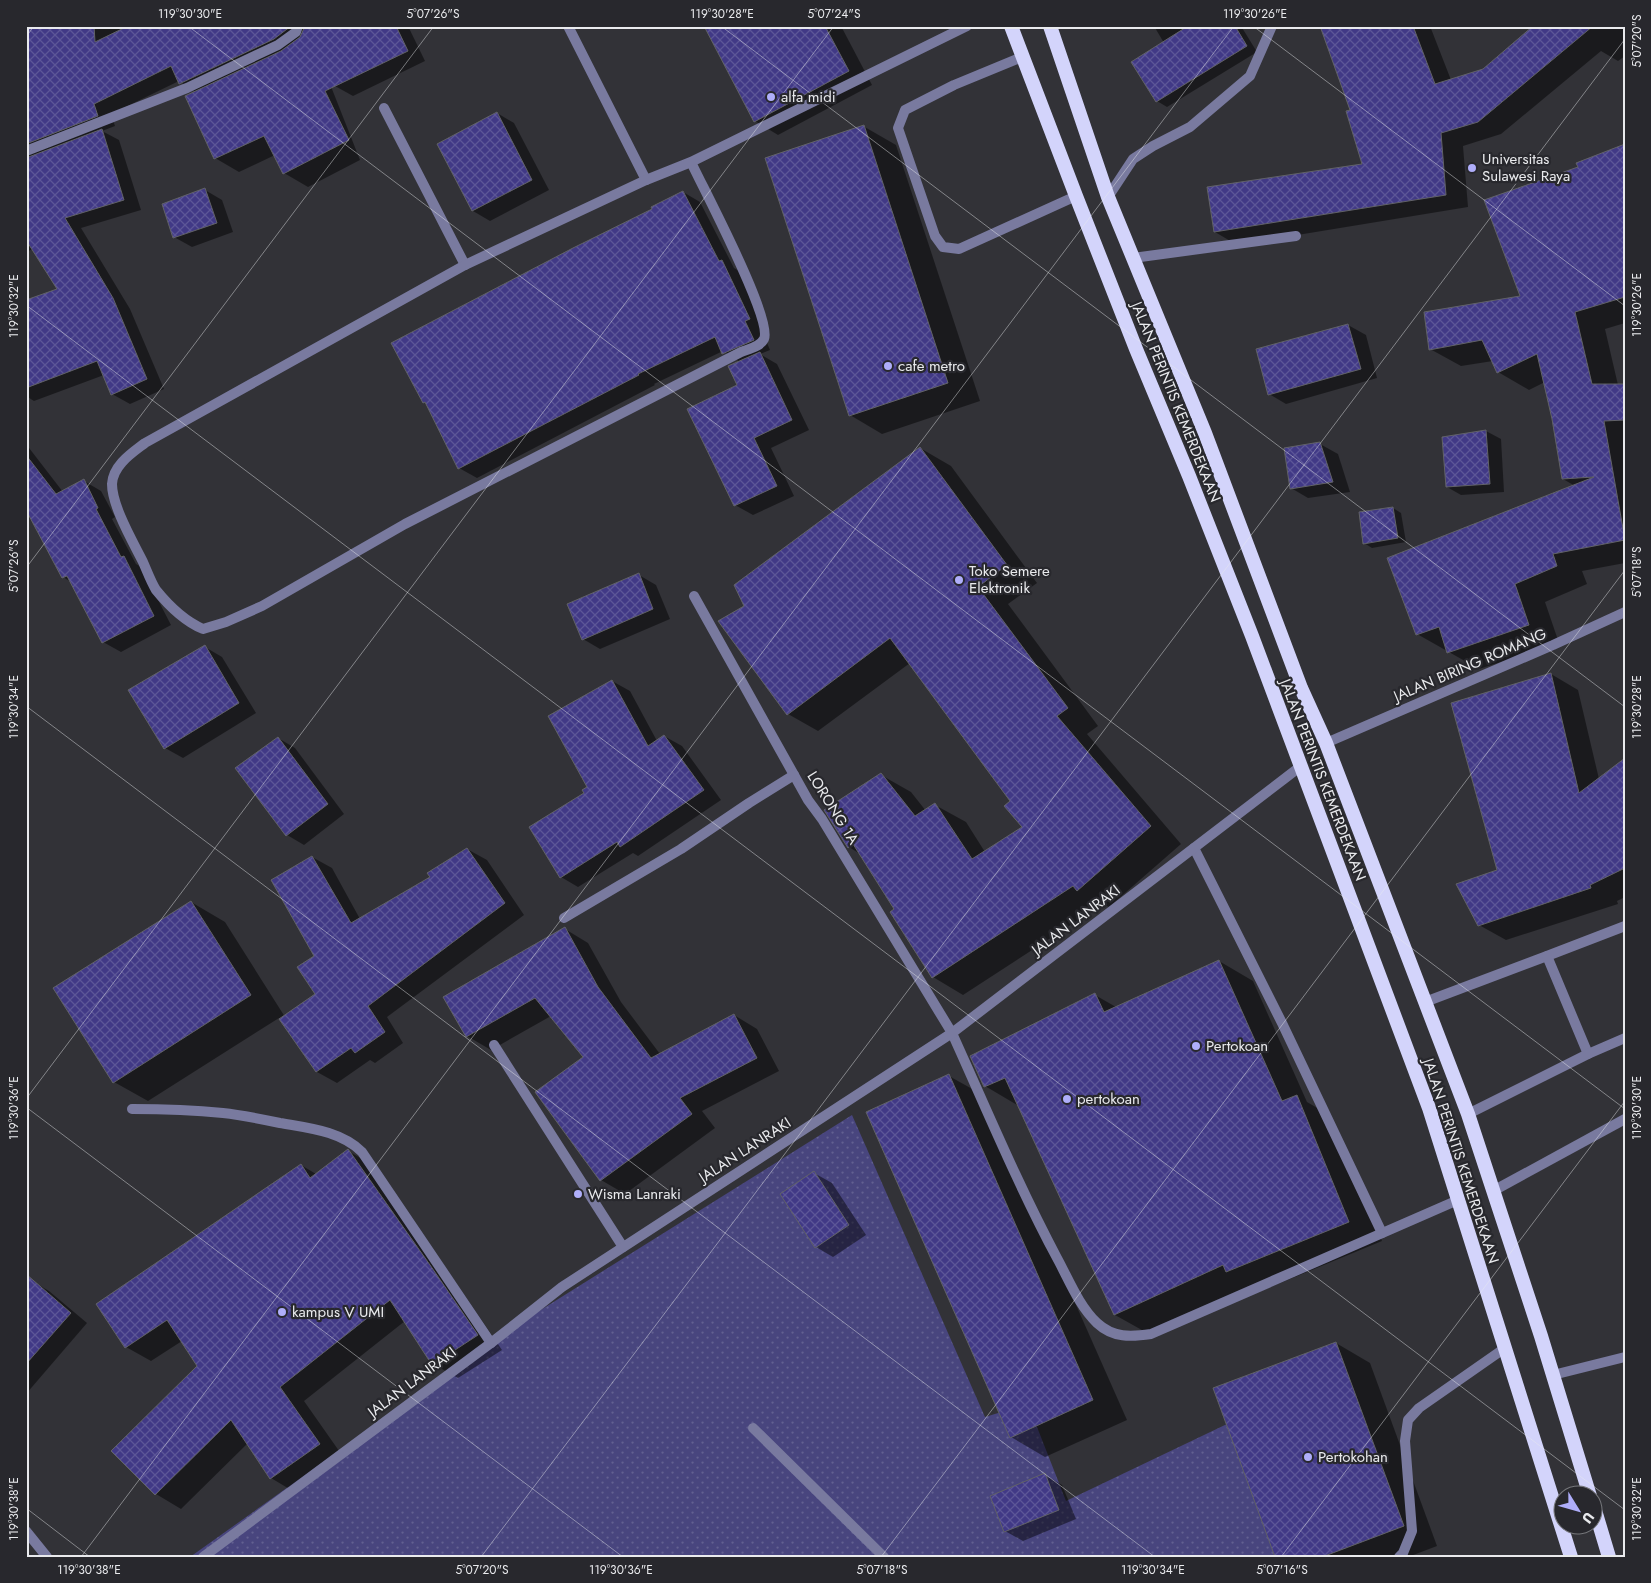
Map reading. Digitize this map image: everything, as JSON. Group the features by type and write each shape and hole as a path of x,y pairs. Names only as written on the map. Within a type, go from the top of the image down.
{"highway":[{"name":"JALAN PERINTIS KEMERDEKAAN","path":"1011,26 1136,349 1190,476 1429,1108 1571,1557"},
{"name":"JALAN PERINTIS KEMERDEKAAN","path":"1050,26 1108,197 1205,433 1301,688 1326,743 1468,1114 1587,1486"},
{"path":"1603,1536 1609,1557"}],"street":[{"path":"26,151 187,88 278,45 296,32 298,26"},
{"path":"568,26 646,180"},
{"path":"691,162 740,263 761,314 765,329 764,338 759,345 741,352 405,524 262,606 226,622 203,629 190,624 155,589 116,504 112,482 117,469 126,456 145,443 465,265 646,180 691,162 967,26"},
{"path":"1108,197 1134,159 1153,146 1190,127 1250,76 1272,26"},
{"path":"1022,57 954,85 905,110 898,128 935,236 943,247 959,249 1076,196"},
{"path":"384,108 465,265"},
{"path":"1133,258 1296,236"},
{"name":"LORONG 1A","path":"694,596 794,775 952,1033 1040,1226 1083,1307 1098,1324 1120,1336 1151,1334 1458,1200"},
{"name":"JALAN BIRING ROMANG","path":"1326,743 1554,645 1625,612"},
{"name":"JALAN LANRAKI","path":"204,1557 491,1343 562,1287 952,1033 1300,766"},
{"path":"564,918 682,849 750,802 794,775"},
{"path":"1194,848 1282,1023 1382,1234"},
{"path":"1425,1002 1625,926"},
{"path":"1547,956 1588,1054"},
{"path":"1468,1114 1588,1054 1625,1038"},
{"path":"494,1045 623,1247"},
{"path":"132,1109 225,1113 317,1130 343,1138 354,1144 362,1152 491,1343"},
{"path":"1493,1191 1625,1119"},
{"path":"1399,1557 1403,1553 1412,1531 1405,1441 1408,1420 1419,1408 1505,1348"},
{"path":"1553,1375 1625,1357"},
{"path":"753,1428 884,1557"},
{"path":"26,1531 47,1557"}],"shaded area":[{"path":"852,1115 985,1417 1028,1404 1066,1501 1250,1413 1294,1557 190,1557 504,1333"}],"building":[{"path":"26,26 94,26 95,42 128,26 291,26 274,39 179,84 171,66 94,104 98,116 26,144"},
{"path":"305,26 396,26 408,51 325,91 349,140 283,174 264,136 214,159 185,96 281,51 300,37"},
{"name":"alfa midi","path":"704,26 825,26 849,71 754,122"},
{"path":"1188,26 1235,26 1247,46 1156,102 1131,62"},
{"path":"1320,26 1413,26 1435,84 1483,69 1533,26 1593,26 1478,122 1441,133 1446,195 1214,232 1207,187 1362,164 1346,111 1350,110"},
{"path":"497,112 532,180 472,211 437,144"},
{"path":"864,125 948,383 849,416 765,158"},
{"path":"102,129 124,200 65,218 113,298 147,379 111,395 97,361 26,388 26,300 57,289 26,240 26,158"},
{"path":"1625,144 1625,297 1575,312 1592,384 1625,384 1625,420 1604,421 1625,540 1553,554 1557,566 1515,584 1529,625 1447,653 1439,627 1416,635 1387,558 1594,477 1562,479 1552,419 1537,354 1497,373 1482,340 1429,350 1424,312 1520,296 1484,200 1578,167 1576,163"},
{"path":"205,188 217,223 173,238 162,204"},
{"path":"683,191 719,261 722,260 750,319 745,321 754,340 722,354 715,337 638,374 458,469 425,402 423,403 391,343 652,209 651,207"},
{"path":"1348,324 1361,369 1268,395 1256,349"},
{"path":"760,352 792,420 754,438 777,486 734,506 687,409 737,385 728,366"},
{"path":"1486,430 1490,484 1446,487 1442,437"},
{"path":"1320,442 1333,482 1290,489 1284,448"},
{"path":"920,447 1007,565 978,587 1068,708 1057,716 1151,826 1077,891 1073,886 932,978 890,912 894,909 853,844 848,848 824,810 881,773 915,816 935,803 972,859 1022,827 1004,806 1010,801 890,638 787,715 718,621 744,606 734,585"},
{"path":"26,455 56,494 84,479 98,508 96,509 121,557 124,556 154,616 102,643 67,576 62,578 26,510"},
{"path":"1393,507 1398,538 1363,544 1359,512"},
{"path":"639,573 653,609 582,640 567,604"},
{"path":"205,645 239,703 164,749 128,690"},
{"path":"1551,673 1579,793 1625,758 1625,868 1590,885 1591,888 1478,926 1456,884 1497,870 1451,703"},
{"path":"612,680 648,746 664,735 704,790 620,847 617,842 560,878 529,827 584,793 582,790 587,787 548,716"},
{"path":"278,737 328,804 286,836 235,768"},
{"path":"467,848 505,903 368,1006 385,1032 355,1053 351,1048 316,1072 279,1019 315,994 297,967 314,956 271,880 312,856 351,923 430,877 427,873"},
{"path":"191,901 251,995 113,1083 53,988"},
{"path":"565,927 598,987 651,1058 734,1014 757,1058 680,1098 692,1114 600,1181 535,1092 583,1057 535,998 466,1037 443,997"},
{"path":"1219,960 1282,1101 1297,1095 1349,1222 1226,1272 1223,1265 1114,1315 1005,1078 984,1087 970,1056 1095,993 1104,1012"},
{"path":"949,1074 1093,1400 1010,1438 866,1112"},
{"name":"kampus V UMI","path":"348,1149 478,1335 432,1365 390,1300 280,1387 320,1444 270,1479 231,1420 155,1495 111,1451 197,1366 167,1320 125,1348 96,1304 301,1164 310,1178"},
{"path":"814,1171 849,1225 815,1248 780,1194"},
{"path":"26,1274 71,1313 26,1364"},
{"name":"Pertokohan","path":"1336,1342 1404,1526 1322,1557 1275,1557 1213,1388"},
{"path":"1045,1473 1059,1510 1004,1532 990,1496"}],"place":[{"name":"alfa midi","path":"771,97"},
{"name":"Universitas Sulawesi Raya","path":"1472,168"},
{"name":"cafe metro","path":"888,366"},
{"name":"Toko Semere Elektronik","path":"959,580"},
{"name":"Pertokoan","path":"1196,1046"},
{"name":"pertokoan","path":"1067,1099"},
{"name":"Wisma Lanraki","path":"578,1194"},
{"name":"kampus V UMI","path":"282,1312"},
{"name":"Pertokohan","path":"1308,1457"}]}
